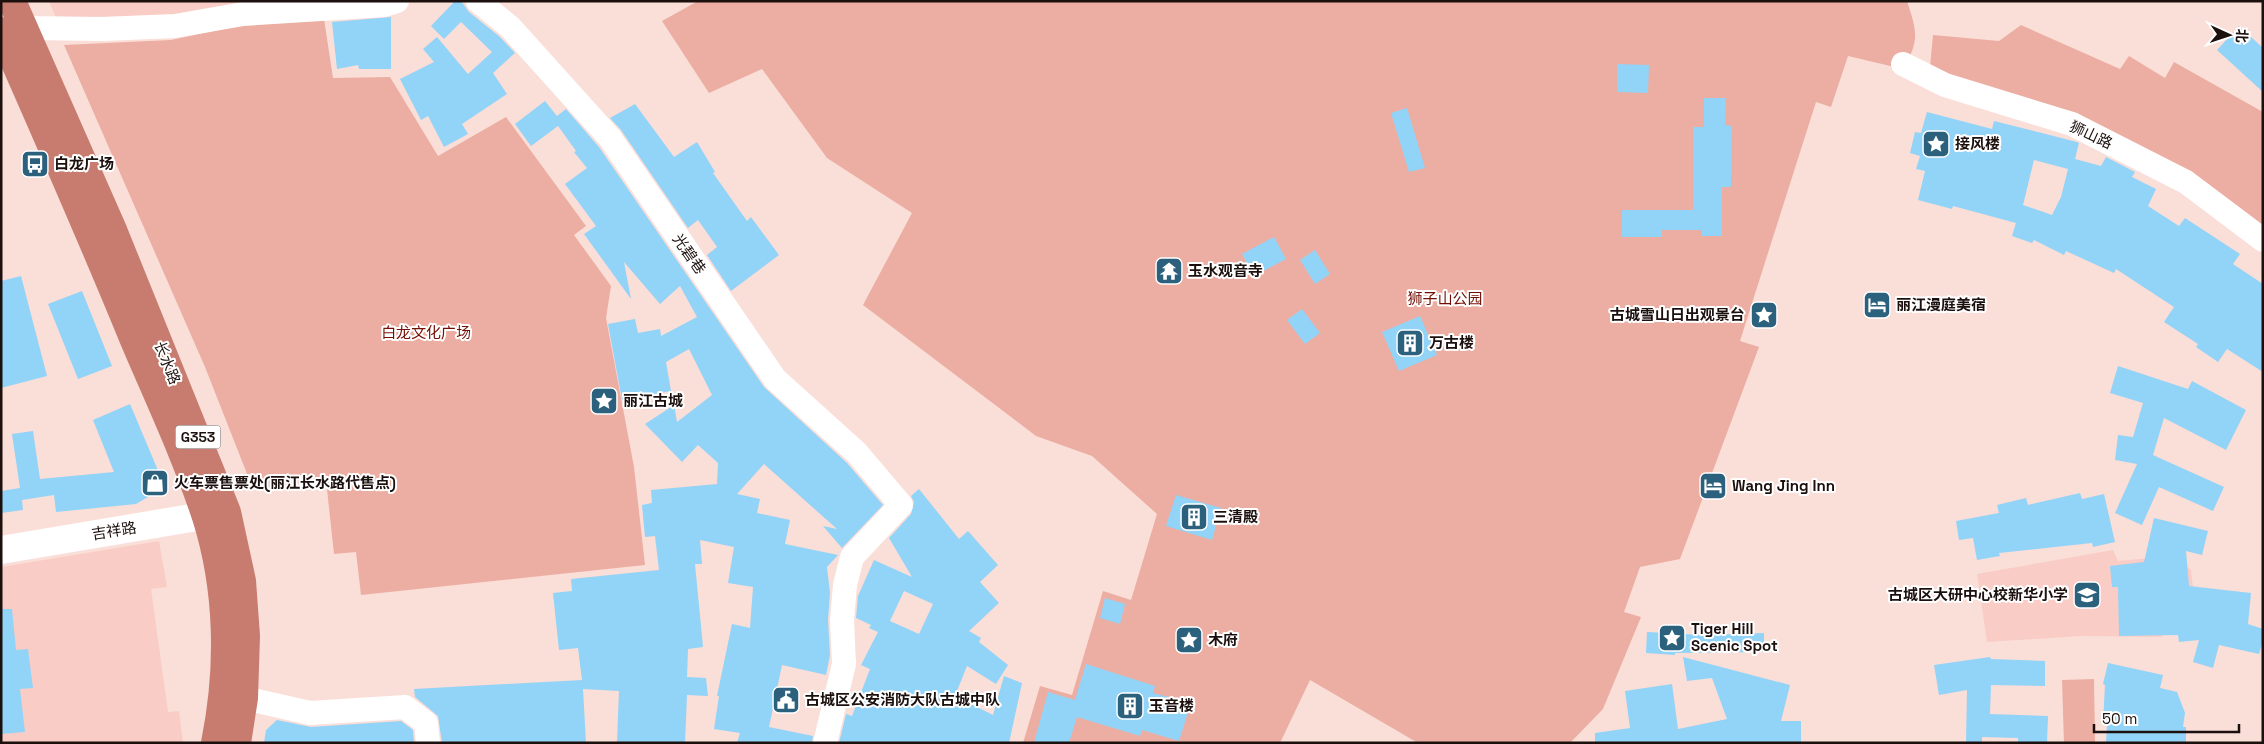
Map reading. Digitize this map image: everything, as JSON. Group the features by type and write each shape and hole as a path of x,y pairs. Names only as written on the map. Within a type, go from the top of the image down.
{"highway":[{"name":"长水路","path":"12,1 7,31 93,238 216,514 242,581 246,636 244,698 237,743"},
{"name":"长水路","path":"215,743 223,695 225,637 216,514"}],"street":[{"path":"7,31 175,26 243,14 384,6 397,1"},
{"name":"光碧巷","path":"478,1 510,27 610,138 775,379 857,453 901,505 852,557 845,586 843,611 844,664 826,743"},
{"name":"狮山路","path":"1903,64 1945,85 2072,124 2186,182 2263,240"},
{"name":"吉祥路","path":"1,550 216,514"},
{"path":"244,698 310,713 405,707 426,723 428,743"}],"shaded area":[{"path":"49,1 327,1 190,14 56,18"},
{"path":"159,541 167,587 151,589 168,712 179,711 183,743 1,743 1,567"},
{"name":"古城区大研中心校新华小学","path":"2113,550 2118,561 2174,556 2191,570 2196,616 2162,627 2162,637 2081,636 1987,642 1977,574"}],"green space":[{"name":"狮子山公园","path":"698,1 1907,1 1915,28 1915,36 1912,51 1903,69 1848,56 1831,107 1816,102 1740,341 1759,347 1680,559 1640,567 1624,612 1641,617 1603,709 1570,743 1418,743 1310,680 1280,743 1023,743 1040,686 1072,695 1103,591 1131,600 1157,514 1092,456 1036,436 863,305 912,213 827,158 762,69 709,93 662,21"},
{"name":"白龙文化广场","path":"324,19 333,78 390,77 438,156 506,117 586,226 574,235 611,286 606,318 634,467 645,565 361,595 356,552 334,554 326,480 253,489 205,367 64,45 171,40 265,20"},
{"path":"2021,25 2120,69 2129,56 2165,78 2174,62 2263,112 2263,229 1930,67 1933,35 1999,41"},
{"path":"2094,679 2095,743 2064,743 2062,680"}],"building":[{"path":"455,1 461,1 469,12 500,37 515,53 493,73 507,94 462,124 468,134 444,147 428,116 421,120 400,79 434,62 423,49 437,37 468,74 492,52 461,22 444,39 431,26"},
{"path":"391,17 391,69 359,69 358,65 337,69 332,22"},
{"path":"2239,26 2263,48 2263,92 2217,50"},
{"path":"1617,64 1649,65 1648,93 1617,92"},
{"path":"1704,98 1726,98 1725,125 1732,126 1731,187 1722,187 1722,236 1702,236 1702,230 1662,230 1662,237 1622,237 1622,210 1693,210 1693,127 1704,127"},
{"path":"545,101 557,116 566,109 599,147 764,387 847,463 883,505 842,548 823,526 837,529 764,464 737,494 760,499 757,513 790,520 785,544 838,555 827,567 830,593 828,620 830,655 826,675 782,665 769,727 813,736 812,743 737,743 740,733 714,729 719,696 717,696 732,624 750,628 753,587 728,583 734,547 700,540 702,564 695,564 703,647 688,649 687,677 706,678 708,696 687,695 685,743 617,743 619,691 583,689 586,743 442,743 438,716 415,697 414,689 582,680 578,648 559,650 553,593 572,591 571,579 659,570 655,536 645,537 642,505 652,503 651,490 717,484 718,463 698,445 682,462 645,424 674,405 677,422 712,395 689,349 666,362 671,391 622,400 608,324 635,319 638,333 660,329 661,336 697,317 680,286 660,304 624,262 631,299 584,234 596,226 565,184 587,168 574,152 576,151 558,126 531,146 515,124"},
{"path":"635,104 674,157 697,142 715,172 713,173 747,221 751,217 779,255 731,291 707,255 717,247 698,220 688,228 621,130 610,118"},
{"path":"1407,108 1425,168 1409,172 1391,113"},
{"path":"1927,112 1992,129 1994,121 2077,142 2079,143 2075,159 2101,166 2106,157 2135,172 2132,177 2156,189 2148,206 2179,226 2185,218 2240,254 2233,264 2263,284 2263,372 2227,349 2218,362 2196,347 2198,344 2164,322 2174,307 2116,269 2114,273 2066,251 2064,255 2034,240 2032,243 2012,236 2016,223 1953,206 1952,209 1918,200 1925,171 1916,169 1920,156 1910,153 1915,132 1921,133","holes":["2034,160 2068,169 2061,197 2052,215 2023,205"]},
{"path":"1274,237 1286,259 1254,276 1242,254"},
{"path":"1315,250 1330,274 1315,284 1300,260"},
{"path":"21,276 47,376 1,388 1,281"},
{"path":"82,291 112,366 78,379 48,304"},
{"path":"1302,309 1320,333 1305,344 1287,320"},
{"name":"万古楼","path":"1420,316 1437,355 1399,371 1382,332"},
{"path":"2118,366 2188,389 2192,381 2246,410 2226,450 2164,418 2153,455 2224,487 2213,511 2159,487 2142,525 2115,513 2137,464 2115,460 2118,435 2133,437 2143,403 2110,393"},
{"path":"130,404 165,487 136,504 56,512 54,495 22,500 23,510 1,513 1,491 20,488 12,434 33,431 40,479 114,472 93,420"},
{"path":"919,489 959,539 968,531 998,565 980,582 999,603 969,631 981,638 979,642 1008,665 996,684 967,666 955,696 993,715 1004,676 1022,683 1009,743 839,743 846,714 852,716 870,669 861,665 878,632 869,628 871,625 856,618 858,596 874,560 912,577 889,538 911,514 914,502 911,496","holes":["904,591 933,604 919,634 890,621"]},
{"path":"2080,493 2082,499 2104,494 2115,542 2093,547 2092,543 1999,553 2000,556 1977,560 1973,538 1959,540 1956,521 1999,513 1997,505 2026,498 2028,505"},
{"name":"三清殿","path":"1176,495 1221,508 1212,540 1166,526"},
{"path":"2154,518 2208,531 2202,555 2186,551 2189,586 2251,593 2248,624 2263,629 2263,641 2259,654 2219,645 2213,668 2193,662 2199,640 2179,642 2178,635 2119,636 2118,587 2112,587 2110,566 2144,562"},
{"path":"1105,598 1125,604 1120,624 1100,618"},
{"path":"1,609 12,609 16,650 28,649 33,688 20,689 25,732 1,734"},
{"path":"1647,632 1703,635 1764,633 1764,652 1675,653 1675,655 1646,653"},
{"path":"1683,657 1790,685 1781,721 1801,721 1801,743 1595,743 1595,733 1630,728 1625,691 1672,684 1678,729 1727,719 1712,678 1687,681"},
{"path":"1990,657 1991,659 2045,661 2045,686 1991,685 1990,714 2048,716 2047,743 2018,743 2018,738 1982,737 1982,743 1966,743 1967,690 1939,695 1934,665"},
{"path":"2108,663 2163,675 2160,688 2177,692 2185,713 2183,727 2186,727 2186,743 2106,743 2107,724 2103,723 2105,685 2103,684"},
{"path":"1086,664 1155,686 1153,693 1191,703 1179,741 1142,730 1140,736 1077,717 1069,743 1034,743 1048,692 1075,700"},
{"path":"277,720 311,727 401,721 413,730 414,743 264,743 266,730"}],"place":[{"name":"接风楼","path":"1936,144"},
{"name":"白龙广场","path":"35,164"},
{"name":"玉水观音寺","path":"1169,271"},
{"name":"丽江漫庭美宿","path":"1877,305"},
{"name":"古城雪山日出观景台","path":"1764,315"},
{"name":"万古楼","path":"1410,343"},
{"name":"丽江古城","path":"604,401"},
{"name":"火车票售票处(丽江长水路代售点)","path":"155,483"},
{"name":"Wang Jing Inn","path":"1713,486"},
{"name":"三清殿","path":"1194,517"},
{"name":"古城区大研中心校新华小学","path":"2087,595"},
{"name":"Tiger Hill Scenic Spot","path":"1672,638"},
{"name":"木府","path":"1189,640"},
{"name":"古城区公安消防大队古城中队","path":"786,700"},
{"name":"玉音楼","path":"1130,706"}]}
